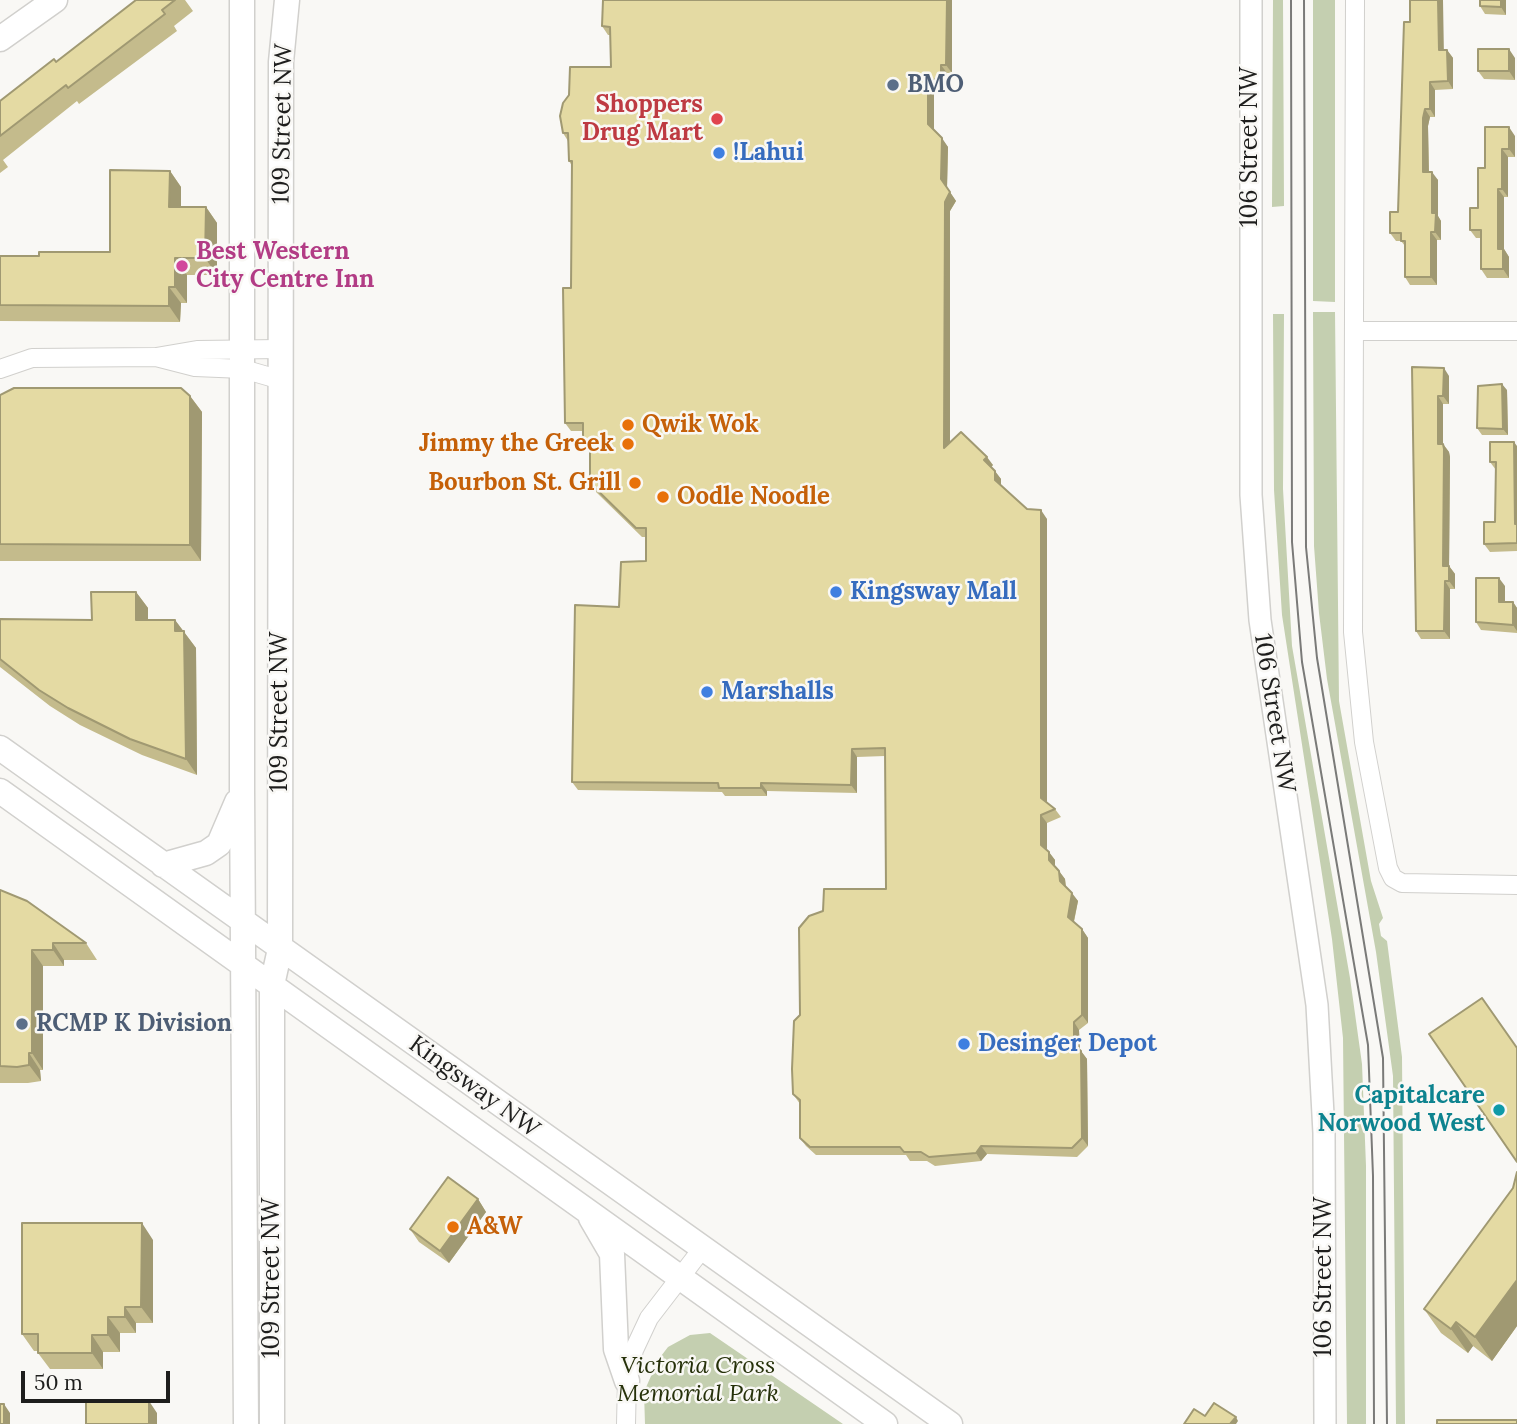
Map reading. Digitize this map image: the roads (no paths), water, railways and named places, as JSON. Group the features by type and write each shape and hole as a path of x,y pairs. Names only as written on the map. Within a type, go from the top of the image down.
{"main road":[{"path":"0,39 55,0"},
{"name":"109 Street NW","path":"242,0 242,922 246,1424"},
{"name":"109 Street NW","path":"272,1424 272,985 281,949 281,61 287,0"},
{"name":"Kingsway NW","path":"0,748 950,1424"},
{"path":"163,865 206,853 219,844 242,789"},
{"name":"Kingsway NW","path":"0,791 885,1424"},
{"path":"585,1209 612,1254 616,1349 627,1381"}],"street":[{"name":"106 Street NW","path":"1251,0 1251,495 1260,620 1317,1005 1324,1133 1325,1424"},
{"path":"1355,0 1355,677 1363,742 1388,868 1393,878 1402,883 1517,885"},
{"path":"1355,331 1517,331"},
{"path":"243,359 281,349"},
{"path":"0,369 32,358 156,357 197,350 243,359 281,380"},
{"path":"626,1424 627,1381 634,1350 649,1318 702,1248"}],"tram line":[{"path":"1291,0 1292,542 1302,662 1368,1045 1373,1176 1374,1424"},
{"path":"1304,0 1306,547 1317,658 1383,1058 1387,1424"}],"place":[{"name":"BMO","path":"893,85"},
{"name":"Shoppers Drug Mart","path":"717,119"},
{"name":"!Lahui","path":"719,153"},
{"name":"Best Western City Centre Inn","path":"182,266"},
{"name":"Qwik Wok","path":"628,425"},
{"name":"Jimmy the Greek","path":"628,444"},
{"name":"Bourbon St. Grill","path":"635,483"},
{"name":"Oodle Noodle","path":"663,497"},
{"name":"Kingsway Mall","path":"836,592"},
{"name":"Marshalls","path":"707,692"},
{"name":"RCMP K Division","path":"22,1024"},
{"name":"Desinger Depot","path":"964,1044"},
{"name":"Capitalcare Norwood West","path":"1499,1110"},
{"name":"A&W","path":"453,1227"}],"park label":[{"name":"Victoria Cross Memorial Park","path":"698,1380"}]}
